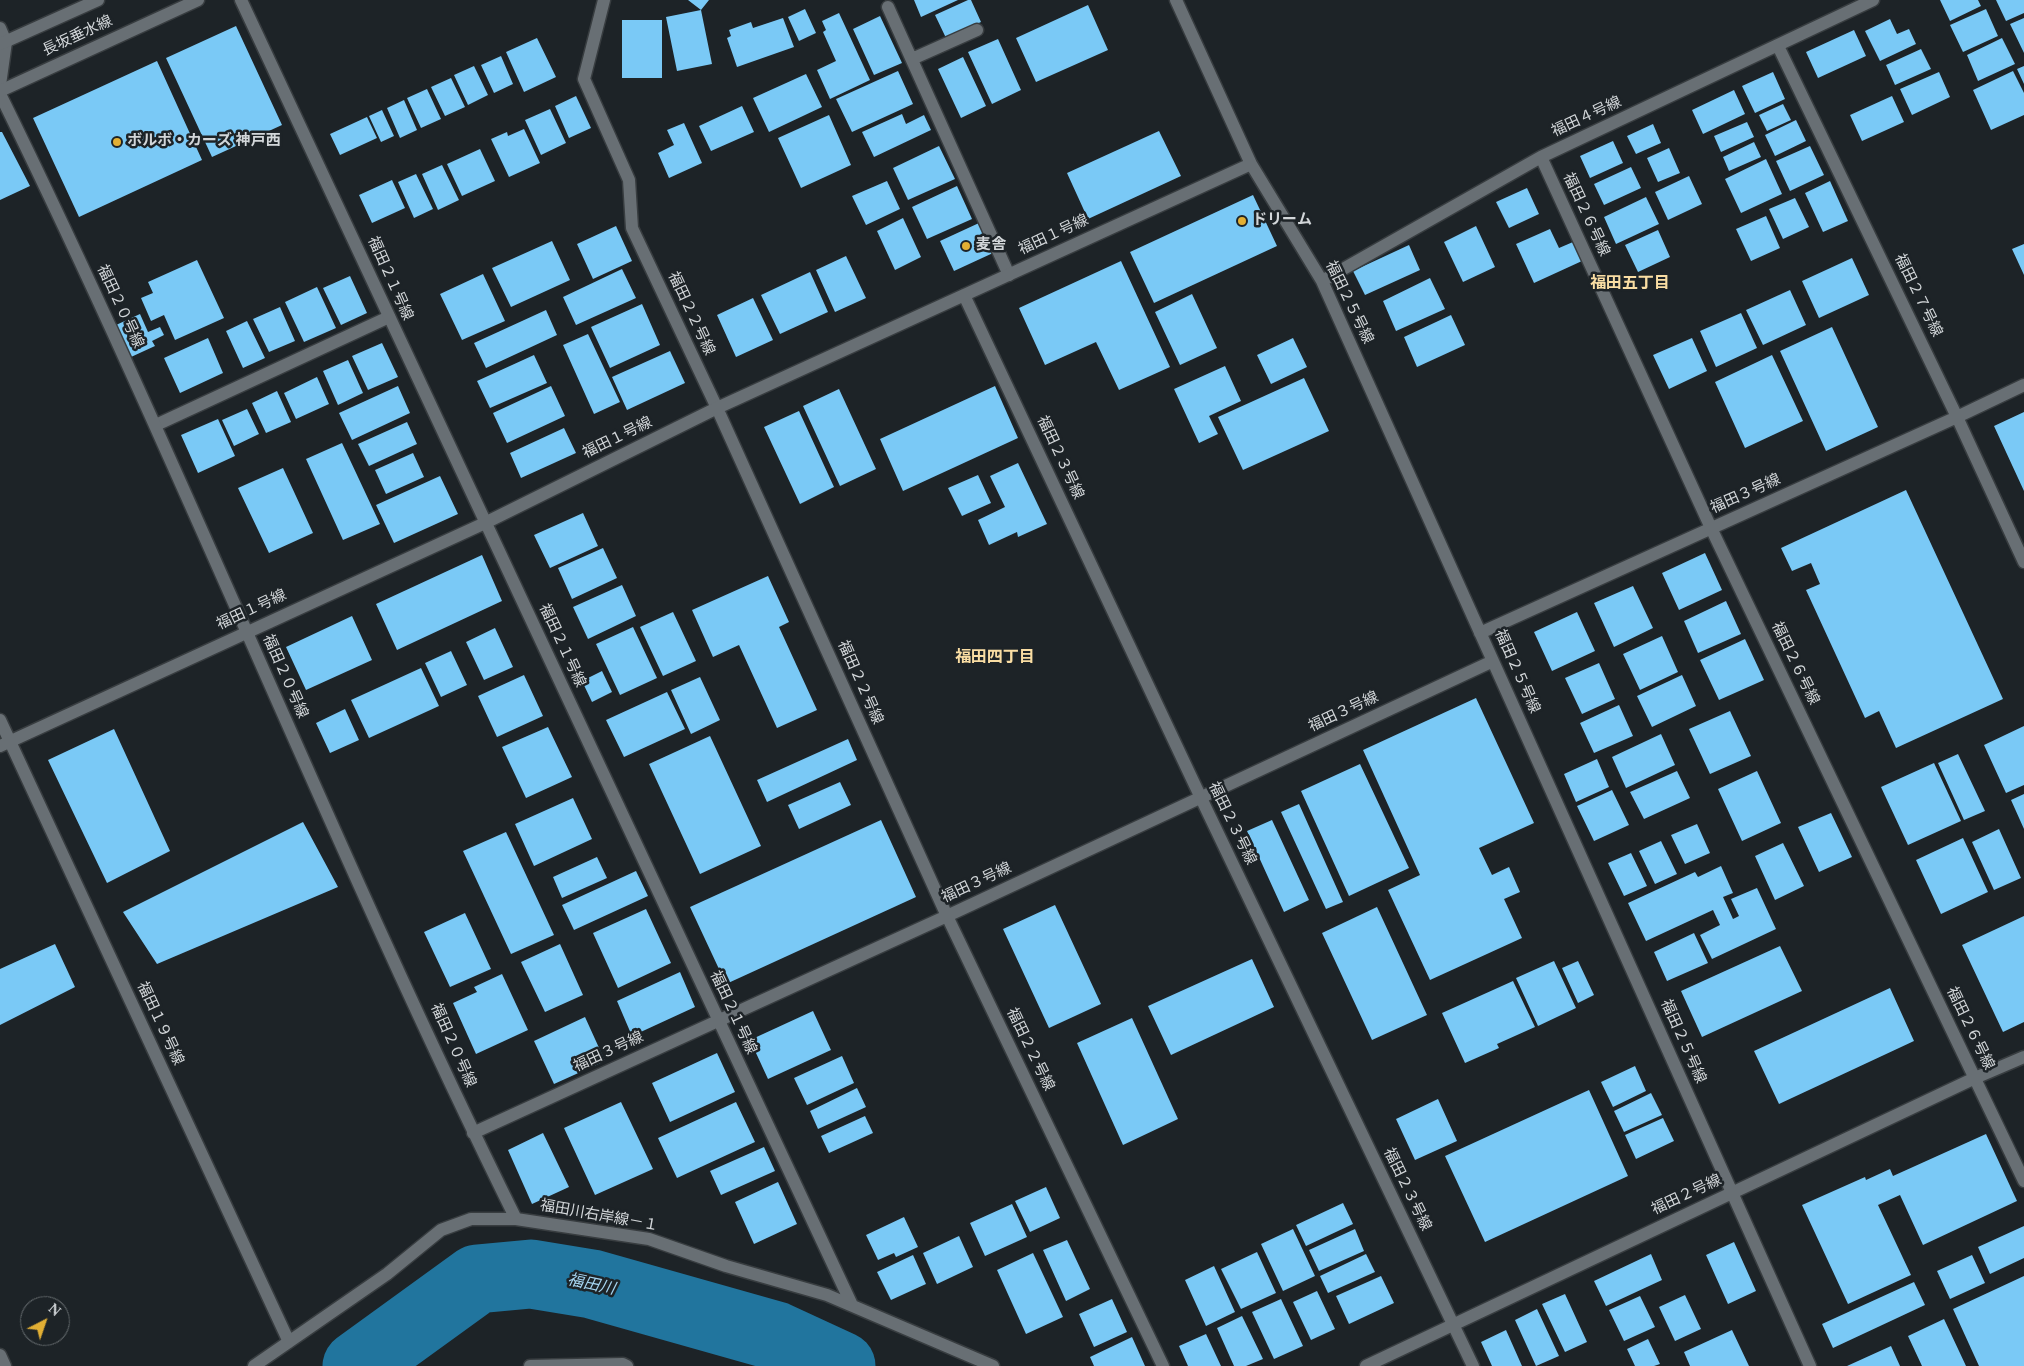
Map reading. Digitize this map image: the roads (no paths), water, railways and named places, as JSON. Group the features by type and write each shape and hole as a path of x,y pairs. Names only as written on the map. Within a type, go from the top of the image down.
{"street":[{"name":"長坂垂水線","path":"3,43 98,0"},
{"name":"長坂垂水線","path":"0,92 198,0"},
{"name":"福田２１号線","path":"241,0 852,1305"},
{"name":"福田２２号線","path":"604,0 584,79 629,180 632,228 717,408 947,916 1163,1366"},
{"name":"福田２５号線","path":"1176,0 1251,164 1322,280 1810,1366"},
{"name":"福田４号線","path":"1322,280 1541,157 1873,0"},
{"path":"888,7 1009,275"},
{"path":"0,28 3,43 0,85"},
{"path":"912,59 977,30"},
{"name":"福田２７号線","path":"1778,46 1957,417 2024,562"},
{"name":"福田２０号線","path":"0,92 156,425 246,632 473,1133 516,1219"},
{"name":"福田２６号線","path":"1541,157 1711,528 2024,1181"},
{"name":"福田１号線","path":"5,743 485,523 717,408 1251,164"},
{"name":"福田２３号線","path":"964,295 1200,798 1473,1366"},
{"path":"156,425 389,317"},
{"name":"福田３号線","path":"1480,633 2024,385"},
{"name":"福田３号線","path":"473,1133 947,916 1492,661"},
{"name":"福田１９号線","path":"0,720 5,743 289,1342"},
{"name":"福田２号線","path":"1366,1366 1974,1078 2024,1057"},
{"name":"福田川右岸線－１","path":"254,1366 387,1274 441,1230 471,1219 516,1219 648,1239 726,1266 827,1295 993,1366"},
{"path":"0,1355 5,1366"},
{"path":"530,1366 534,1364 623,1364 627,1366"}],"waterway":[{"name":"福田川","path":"357,1366 477,1279 531,1274 592,1284 776,1336 841,1366"}],"place":[{"name":"ボルボ・カーズ 神戸西","path":"117,142"},
{"name":"ドリーム","path":"1242,221"},
{"name":"麦舎","path":"966,246"}],"district":[{"name":"福田五丁目","path":"1630,285"},
{"name":"福田四丁目","path":"995,659"}]}
